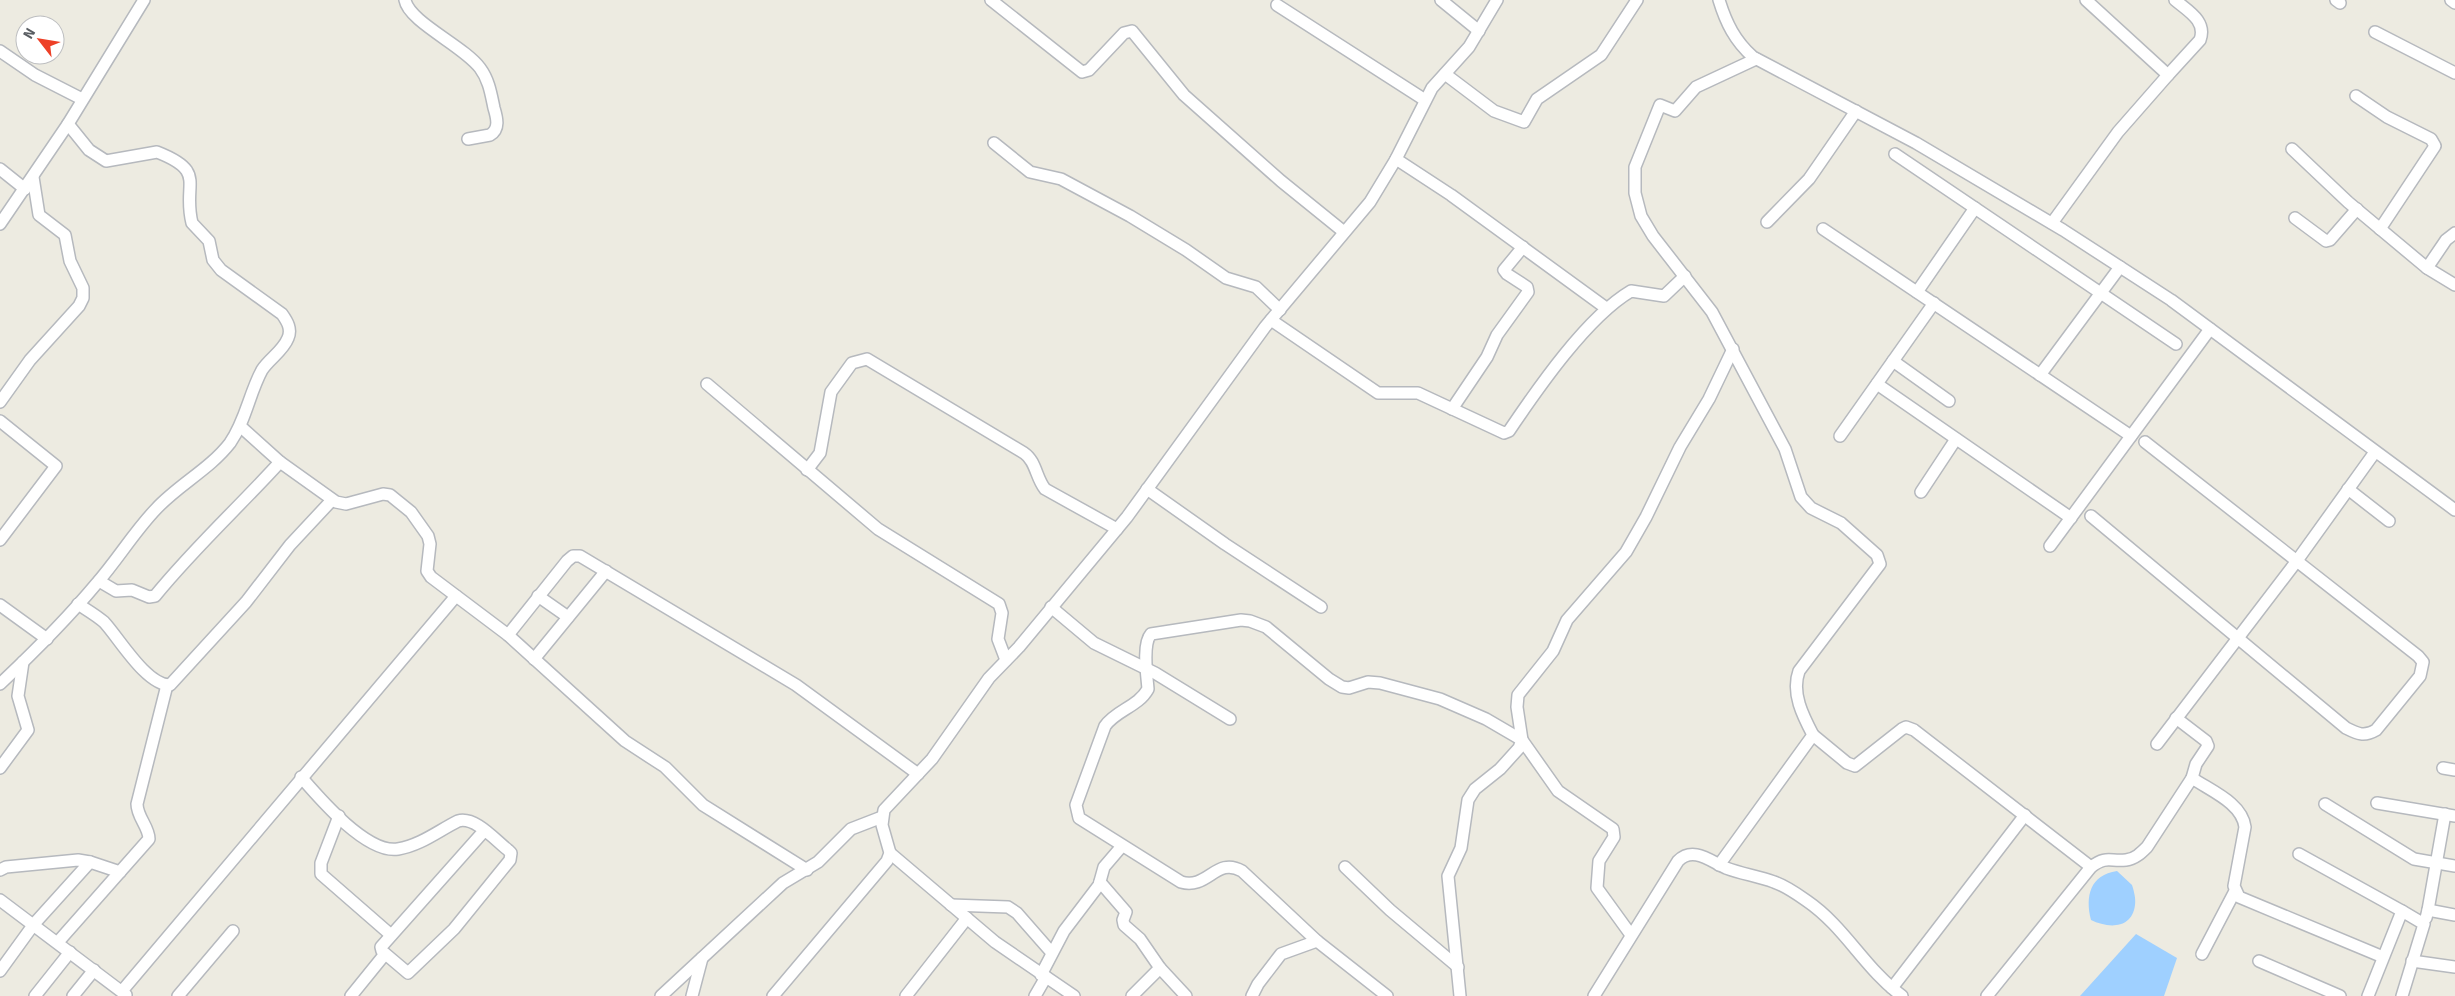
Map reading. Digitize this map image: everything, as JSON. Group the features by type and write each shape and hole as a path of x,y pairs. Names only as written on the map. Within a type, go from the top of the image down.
{"street":[{"path":"0,224 68,124 144,0"},
{"path":"406,0 409,11 451,41 475,62 484,75 496,116 496,127 490,135 468,139"},
{"path":"991,0 1082,72 1089,70 1124,33 1132,31 1184,95 1281,181 1344,232"},
{"path":"1441,0 1479,31"},
{"path":"1074,996 1001,947 890,853 882,825 882,817 888,805 948,739 989,678 1117,529 1271,320 1370,202 1396,160 1425,100 1444,74 1469,47 1497,0"},
{"path":"1444,74 1494,111 1524,122 1537,98 1601,56 1637,0"},
{"path":"1719,0 1731,31 1739,44 1756,59 1916,143 2052,223 2210,329 2455,510"},
{"path":"2086,0 2168,75"},
{"path":"2052,223 2118,132 2200,40 2203,28 2200,22 2175,0"},
{"path":"2451,0 2455,3"},
{"path":"1277,6 1425,100"},
{"path":"2375,32 2455,73"},
{"path":"0,51 35,75 82,99"},
{"path":"1756,59 1696,87 1675,111 1660,104 1638,155 1634,178 1637,206 1646,226 1712,312 1785,449 1798,490 1805,504 1841,523 1880,559 1878,568 1799,671 1797,678 1801,713 1814,735 1847,763 1855,766 1902,729 1910,728 2025,814 2091,867"},
{"path":"2356,96 2387,117 2430,139 2435,146 2380,229"},
{"path":"1767,222 1809,179 1856,112"},
{"path":"0,684 47,639 99,581 157,507 221,453 240,426 260,374 288,338 287,322 269,303 228,276 217,265 209,242 192,223 190,176 186,167 157,152 113,161 100,159 68,124"},
{"path":"994,143 1030,172 1061,179 1130,216 1186,250 1226,278 1256,287 1280,310"},
{"path":"2292,149 2380,229 2428,268 2455,285"},
{"path":"1894,154 2176,344"},
{"path":"1396,160 1451,195 1606,308"},
{"path":"0,169 25,189"},
{"path":"0,402 30,360 84,298 83,288 70,261 65,235 39,215 33,177"},
{"path":"1916,292 1975,208"},
{"path":"2295,218 2326,242 2330,240 2357,209"},
{"path":"1823,229 2131,436"},
{"path":"2428,268 2446,240 2455,233"},
{"path":"1452,409 1488,357 1494,338 1528,292 1527,287 1504,270 1523,248"},
{"path":"2040,375 2120,267"},
{"path":"1271,320 1378,393 1418,393 1498,432 1507,433 1546,378 1606,308 1634,290 1662,296 1685,276"},
{"path":"1840,436 1934,303"},
{"path":"2050,546 2210,329"},
{"path":"1460,996 1448,876 1461,848 1467,804 1475,790 1516,752 1522,740 1517,707 1520,692 1553,651 1563,625 1615,566 1634,538 1680,447 1709,400 1732,350"},
{"path":"807,470 820,453 831,392 852,364 867,359 1024,453 1030,458 1037,478 1046,489 1117,529"},
{"path":"1893,361 1949,401"},
{"path":"708,384 878,529 999,604 1002,613 998,639 1006,660"},
{"path":"1877,384 2071,518"},
{"path":"0,421 56,466 0,540"},
{"path":"240,426 280,462 332,500 346,504 383,494 390,495 411,512 428,536 428,573 508,635 624,741 665,767 703,805 806,870"},
{"path":"1921,492 1956,439"},
{"path":"2091,516 2346,728 2358,734 2367,735 2376,730 2420,676 2423,662 2418,656 2145,442"},
{"path":"2156,744 2296,562 2374,452"},
{"path":"99,581 116,591 132,590 149,597 155,596 197,546 250,495 280,462"},
{"path":"1147,489 1224,544 1322,607"},
{"path":"2348,489 2389,521"},
{"path":"166,685 173,683 246,602 290,545 332,500"},
{"path":"508,635 538,596 573,556 585,559 796,685 918,774"},
{"path":"534,659 606,571"},
{"path":"1,903 34,924 124,994 301,777 456,596"},
{"path":"538,596 568,616"},
{"path":"78,604 104,623 134,662 166,685"},
{"path":"0,605 47,639"},
{"path":"1051,607 1094,643 1146,669 1230,719"},
{"path":"1387,996 1317,941 1242,870 1226,866 1202,881 1187,884 1174,879 1079,818 1076,805 1105,726 1113,717 1140,700 1148,689 1146,669 1148,641 1151,634 1250,621 1274,632 1342,687 1350,688 1373,682 1440,698 1486,719 1522,740 1558,791 1613,829 1614,837 1599,861 1597,888 1631,935"},
{"path":"0,768 28,730 18,696 23,662"},
{"path":"58,942 149,839 148,833 139,817 137,804 166,685"},
{"path":"1987,996 2091,867 2100,860 2126,860 2138,856 2147,848 2192,778 2196,764 2208,746 2206,741 2176,718"},
{"path":"1719,865 1814,735"},
{"path":"2442,768 2455,770"},
{"path":"301,777 339,816 370,842 389,850 411,846 463,820 470,820 484,831 512,855 510,860 454,929 410,973 405,972 385,954 381,947 484,831"},
{"path":"2192,778 2238,808 2244,819 2246,827 2234,886 2235,891 2244,901 2383,957"},
{"path":"2377,803 2450,815 2436,863 2428,910 2402,996"},
{"path":"2326,804 2414,859 2455,866"},
{"path":"1892,988 2025,814"},
{"path":"339,816 321,863 321,874 391,935"},
{"path":"662,996 776,888 818,862 851,829 882,817"},
{"path":"1036,996 1052,953 1072,917 1100,882 1104,867 1122,846"},
{"path":"773,996 887,861 890,853"},
{"path":"1594,996 1631,935 1683,856 1693,853 1719,865 1776,882 1809,902 1841,931 1871,969 1902,996"},
{"path":"2299,854 2424,924"},
{"path":"1,868 72,861 90,862 120,872"},
{"path":"0,971 34,924 90,862"},
{"path":"1345,868 1390,910 1458,967"},
{"path":"1100,882 1126,912 1123,923 1143,943 1160,968 1186,996"},
{"path":"2202,954 2235,891"},
{"path":"951,905 1008,907 1017,913 1052,953"},
{"path":"2428,910 2455,915"},
{"path":"2368,996 2402,911"},
{"path":"906,996 967,918"},
{"path":"178,996 233,931"},
{"path":"1252,996 1258,984 1280,954 1317,941"},
{"path":"35,996 70,952"},
{"path":"351,996 385,954"},
{"path":"692,996 702,958"},
{"path":"2259,961 2340,996"},
{"path":"2412,961 2455,967"},
{"path":"1132,996 1160,968"},
{"path":"73,996 94,970"}],"water":[{"path":"2117,871 2132,885 2135,900 2133,913 2124,923 2118,925 2097,923 2091,920 2089,895 2095,882 2108,873"},
{"path":"2136,934 2177,958 2164,996 2080,996"}]}
